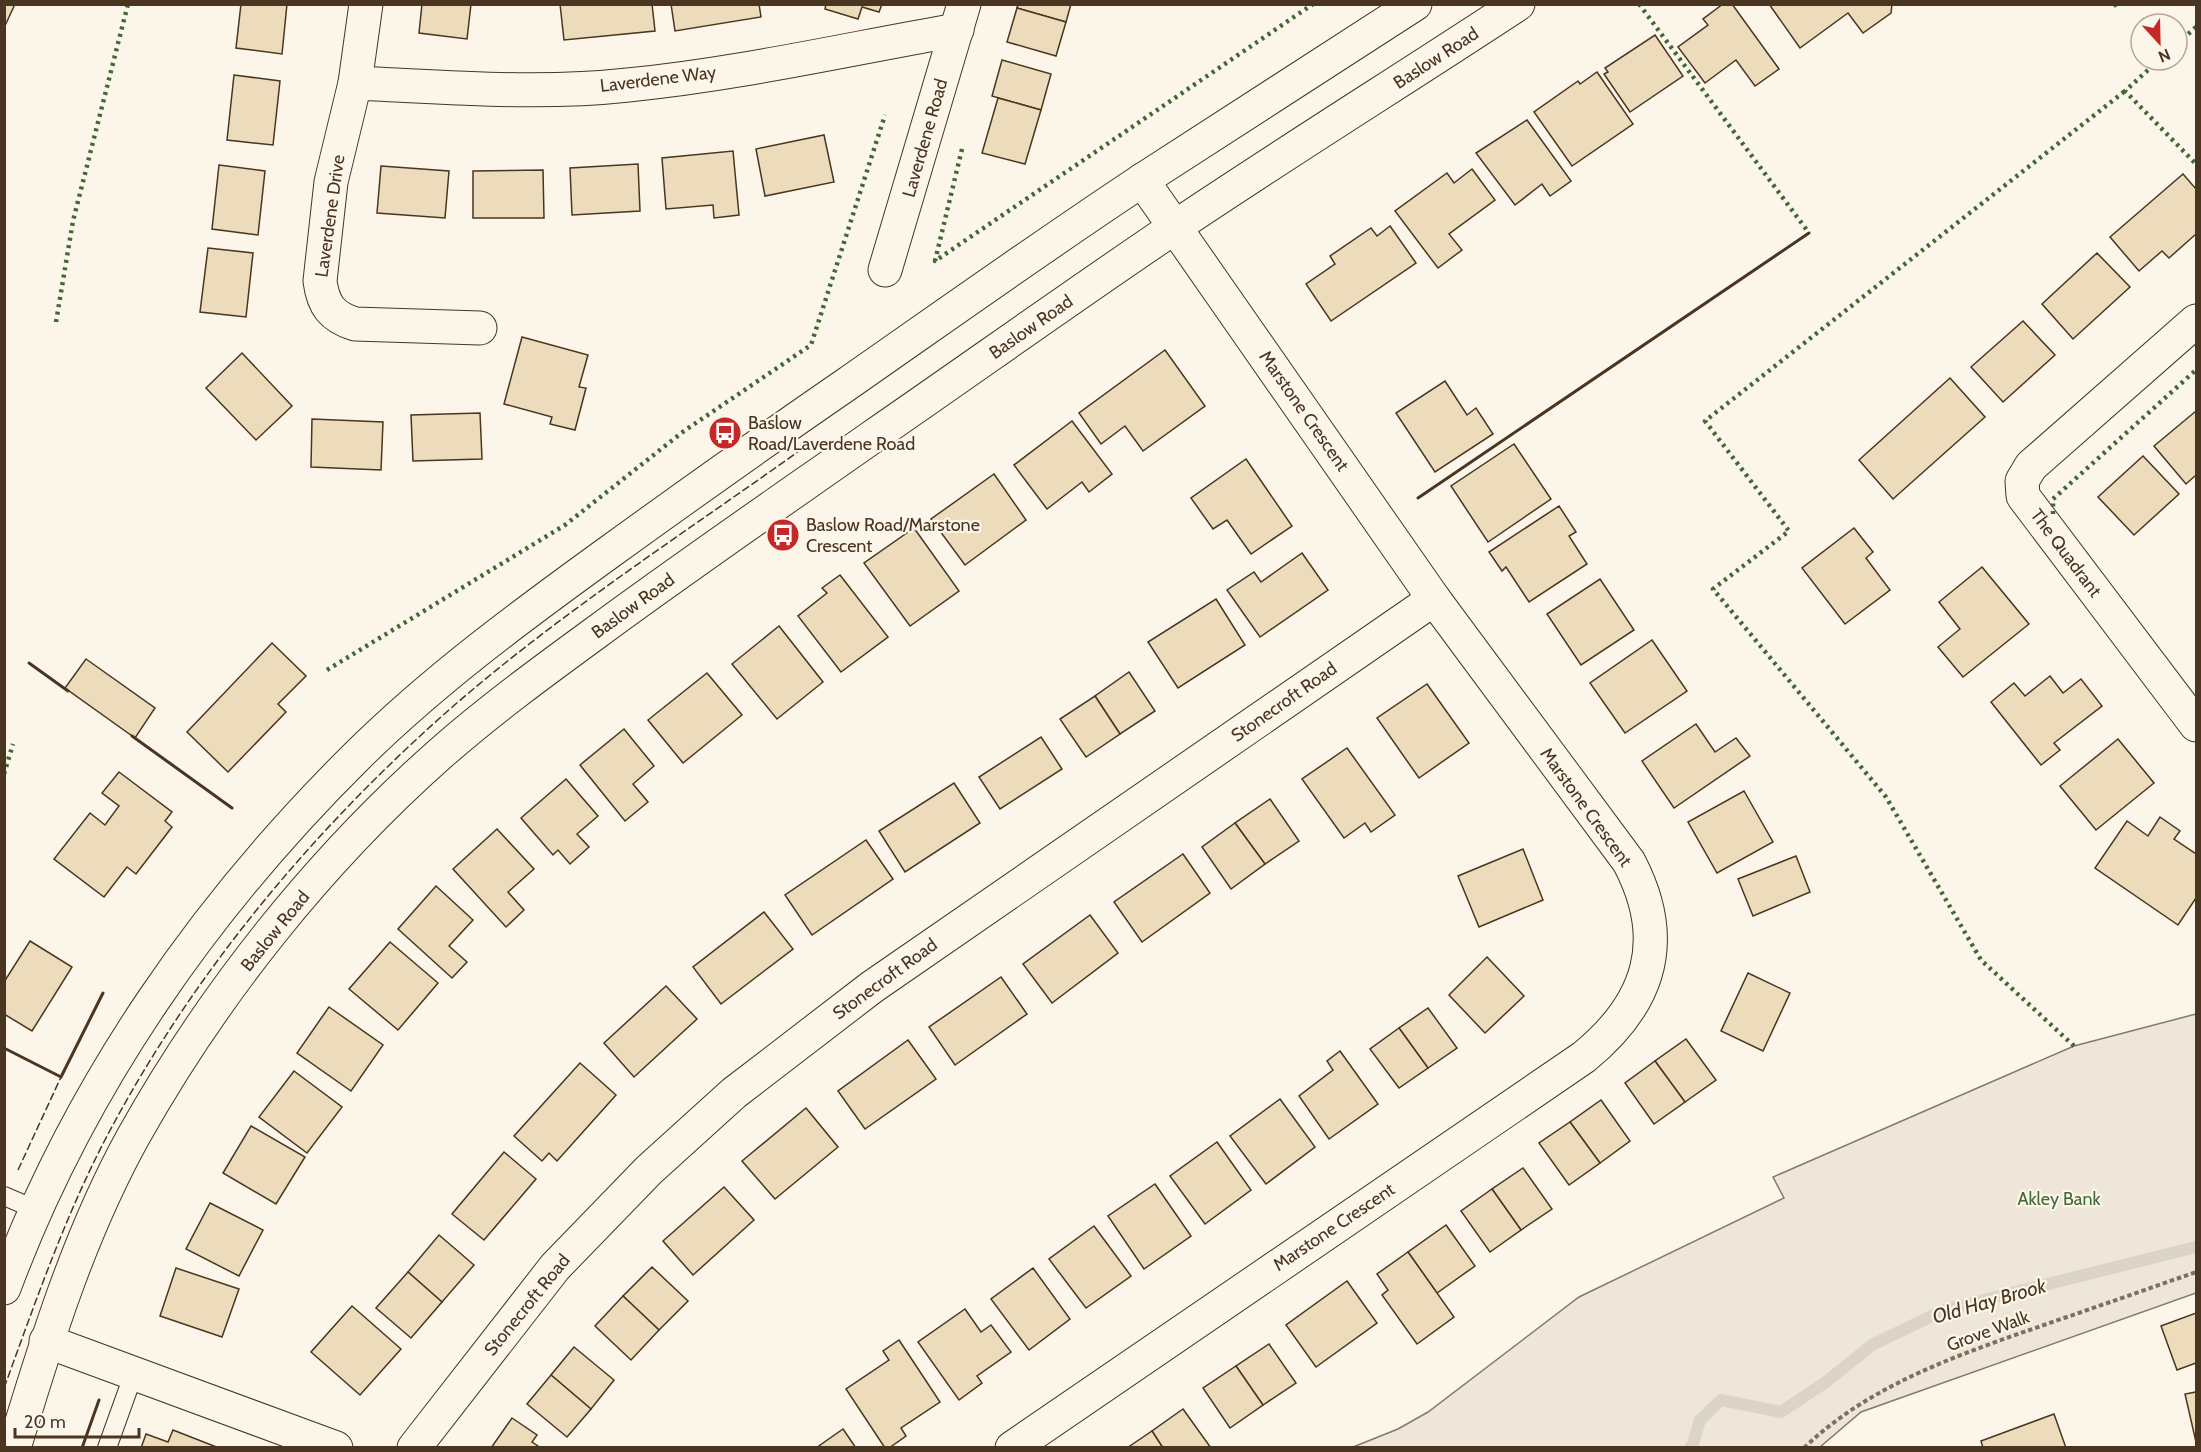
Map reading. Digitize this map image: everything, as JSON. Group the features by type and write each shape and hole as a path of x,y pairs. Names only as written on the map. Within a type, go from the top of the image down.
{"street":[{"name":"Laverdene Drive","path":"366,4 355,83 331,182 320,282 325,303 336,317 355,324 480,328"},
{"path":"4,1288 56,1165 101,1081 156,995 217,911 284,832 359,754 431,689 531,609 743,455 1142,180 1415,4"},
{"name":"Baslow Road","path":"14,1448 46,1341 83,1244 132,1139 201,1028 302,894 371,820 442,753 533,679 610,622 1176,227 1518,4"},
{"name":"Laverdene Way","path":"355,83 503,90 627,85 732,70 960,17"},
{"name":"Laverdene Road","path":"885,270 960,17"},
{"name":"Marstone Crescent","path":"1012,1448 1584,1057 1614,1030 1637,996 1651,955 1649,915 1638,880 1629,862 1434,599 1142,180"},
{"name":"The Quadrant","path":"2196,321 2031,466 2022,481 2023,496 2196,725"},
{"name":"Stonecroft Road","path":"414,1448 555,1267 649,1170 734,1093 882,980 1434,599"},
{"path":"46,1341 336,1448"}],"lane":[{"path":"4,1196 37,1210"},
{"path":"108,1448 134,1373"}],"path":[{"name":"Grove Walk","path":"1804,1448 1819,1433 1882,1391 1951,1357 2196,1272"}],"green space":[{"name":"Akley Bank","path":"2196,1014 2196,1293 1861,1412 1820,1447 1353,1447 1398,1429 1428,1412 1579,1297 1784,1198 1773,1177 2074,1046"}],"building":[{"path":"4,4 15,4 4,28"},
{"path":"241,4 287,4 282,54 236,48"},
{"path":"422,4 471,4 467,39 419,33"},
{"path":"560,4 652,4 655,31 564,40"},
{"path":"671,4 759,4 761,17 675,31"},
{"path":"826,4 882,4 879,12 862,7 858,19 825,9"},
{"path":"1018,4 1071,4 1066,22 1017,8"},
{"path":"1723,4 1732,4 1779,69 1755,86 1736,60 1705,83 1678,47 1708,25 1703,19"},
{"path":"1769,4 1892,4 1891,13 1863,33 1848,13 1800,48"},
{"path":"1017,8 1066,22 1056,56 1007,42"},
{"path":"1655,35 1683,76 1630,112 1604,74 1608,72 1605,68"},
{"path":"1002,60 1051,74 1041,110 992,96"},
{"path":"1597,72 1633,124 1572,166 1534,112 1578,81 1580,84"},
{"path":"234,75 280,81 273,145 227,140"},
{"path":"998,98 1041,110 1025,164 982,153"},
{"path":"1527,120 1571,181 1550,196 1542,184 1515,205 1476,153"},
{"path":"824,135 834,182 765,196 756,149"},
{"path":"733,151 739,215 714,218 713,205 666,209 662,158"},
{"path":"638,164 640,211 572,215 570,168"},
{"path":"219,165 265,171 258,235 212,229"},
{"path":"381,166 449,171 445,218 377,213"},
{"path":"1472,169 1495,200 1449,234 1462,250 1438,268 1395,211 1447,173 1454,183"},
{"path":"543,170 544,218 473,218 473,171"},
{"path":"2183,174 2196,189 2196,234 2169,258 2162,251 2139,271 2110,237"},
{"path":"1390,226 1416,263 1331,321 1306,284 1335,264 1330,256 1371,228 1377,236"},
{"path":"208,248 253,253 246,317 200,312"},
{"path":"2097,253 2130,287 2073,339 2042,304"},
{"path":"2023,321 2055,355 2003,402 1971,367"},
{"path":"522,337 588,355 579,387 586,388 575,430 550,424 552,417 504,404"},
{"path":"1165,350 1205,406 1143,451 1125,426 1101,444 1079,413"},
{"path":"242,353 292,406 256,440 206,388"},
{"path":"1950,378 1985,417 1893,499 1859,460"},
{"path":"1445,381 1467,415 1476,408 1493,434 1435,472 1396,413"},
{"path":"2196,411 2196,475 2186,484 2154,446"},
{"path":"480,413 482,459 413,461 411,415"},
{"path":"312,419 383,422 381,470 311,467"},
{"path":"1072,421 1112,474 1089,492 1082,482 1047,509 1014,465"},
{"path":"1514,444 1551,499 1488,542 1451,486"},
{"path":"2143,456 2179,494 2134,535 2098,497"},
{"path":"1246,459 1292,526 1251,554 1227,520 1213,529 1191,498"},
{"path":"994,474 1026,520 965,565 931,519"},
{"path":"1559,506 1576,532 1569,536 1587,564 1529,602 1506,567 1502,571 1489,552"},
{"path":"914,528 959,591 910,626 864,563"},
{"path":"1854,528 1873,552 1866,558 1890,590 1845,624 1802,568"},
{"path":"1302,553 1328,590 1260,637 1227,590 1254,572 1261,582"},
{"path":"1982,567 2029,624 1963,677 1938,647 1960,629 1939,602"},
{"path":"840,575 888,637 841,672 798,616 827,593 822,588"},
{"path":"1600,579 1634,630 1581,665 1547,614"},
{"path":"1216,599 1245,645 1178,688 1148,642"},
{"path":"779,626 823,682 777,719 732,664"},
{"path":"1652,640 1687,691 1625,733 1590,683"},
{"path":"272,643 306,676 278,704 286,712 228,772 187,732"},
{"path":"86,659 155,708 135,738 65,688"},
{"path":"1129,672 1155,711 1120,734 1095,696"},
{"path":"707,673 742,715 683,763 648,720"},
{"path":"2050,676 2063,693 2081,679 2102,706 2054,743 2060,750 2041,765 1991,702 2014,683 2025,696"},
{"path":"1427,684 1469,743 1419,778 1377,718"},
{"path":"1095,696 1120,734 1086,757 1060,719"},
{"path":"1696,724 1715,752 1736,738 1750,756 1674,808 1642,761"},
{"path":"624,729 654,766 633,784 648,802 625,821 580,765"},
{"path":"1041,737 1062,769 1000,809 979,777"},
{"path":"2118,739 2154,783 2096,830 2060,786"},
{"path":"1347,748 1395,815 1371,832 1365,823 1344,838 1302,779"},
{"path":"119,772 172,812 165,821 172,827 136,874 127,867 104,897 54,859 90,813 105,825 119,806 102,793"},
{"path":"566,779 598,816 577,834 589,847 570,864 558,850 553,855 521,818"},
{"path":"954,783 980,823 905,872 879,831"},
{"path":"1744,791 1773,842 1717,873 1688,822"},
{"path":"1270,799 1299,841 1265,864 1235,823"},
{"path":"2160,817 2180,831 2174,839 2196,854 2196,898 2178,925 2095,868 2127,821 2148,836"},
{"path":"1235,823 1265,864 1231,889 1202,847"},
{"path":"497,829 534,869 508,892 524,910 506,927 453,869"},
{"path":"866,840 893,879 812,935 785,895"},
{"path":"1523,849 1543,900 1479,927 1458,876"},
{"path":"1183,854 1210,893 1142,942 1114,902"},
{"path":"1796,856 1810,892 1753,916 1738,879"},
{"path":"436,886 473,920 449,946 467,962 452,978 398,929"},
{"path":"764,912 793,949 721,1004 693,967"},
{"path":"1090,915 1118,953 1052,1003 1023,964"},
{"path":"30,941 72,967 32,1031 4,1014 4,982"},
{"path":"390,942 438,983 398,1030 349,989"},
{"path":"1487,957 1524,996 1485,1033 1449,995"},
{"path":"1748,973 1790,993 1763,1051 1721,1031"},
{"path":"1001,977 1027,1014 955,1065 929,1027"},
{"path":"666,986 697,1019 634,1077 604,1043"},
{"path":"329,1007 383,1045 351,1091 297,1053"},
{"path":"1428,1008 1457,1048 1428,1068 1399,1028"},
{"path":"1399,1028 1428,1068 1399,1088 1370,1049"},
{"path":"1686,1039 1716,1080 1685,1102 1655,1061"},
{"path":"908,1040 936,1079 865,1129 838,1091"},
{"path":"1340,1051 1378,1104 1329,1139 1299,1096 1333,1070 1327,1061"},
{"path":"1655,1061 1685,1102 1654,1124 1625,1083"},
{"path":"580,1063 616,1095 557,1161 549,1153 542,1161 514,1136"},
{"path":"294,1071 342,1107 307,1153 259,1117"},
{"path":"1280,1099 1315,1147 1266,1184 1230,1136"},
{"path":"1601,1100 1630,1141 1600,1163 1570,1122"},
{"path":"806,1108 838,1147 775,1199 742,1161"},
{"path":"1570,1122 1600,1163 1569,1185 1539,1143"},
{"path":"251,1126 305,1157 276,1204 223,1173"},
{"path":"1217,1142 1251,1190 1205,1224 1170,1176"},
{"path":"504,1152 536,1179 484,1240 452,1214"},
{"path":"1523,1168 1552,1209 1521,1230 1492,1189"},
{"path":"1155,1184 1191,1236 1144,1269 1108,1216"},
{"path":"724,1187 754,1220 693,1275 663,1241"},
{"path":"1492,1189 1521,1230 1490,1252 1461,1211"},
{"path":"210,1203 263,1230 239,1276 186,1249"},
{"path":"1446,1225 1475,1266 1437,1293 1408,1252"},
{"path":"1094,1226 1131,1276 1086,1308 1049,1259"},
{"path":"439,1235 474,1265 442,1302 408,1272"},
{"path":"1408,1252 1454,1317 1417,1344 1382,1295 1388,1290 1377,1274"},
{"path":"652,1267 688,1301 659,1330 623,1296"},
{"path":"176,1268 239,1289 222,1337 160,1316"},
{"path":"1033,1268 1070,1319 1029,1350 991,1299"},
{"path":"408,1272 442,1302 411,1338 376,1308"},
{"path":"1347,1281 1377,1323 1316,1367 1286,1325"},
{"path":"623,1296 659,1330 631,1360 595,1326"},
{"path":"352,1306 401,1349 360,1395 311,1352"},
{"path":"965,1309 981,1332 991,1325 1011,1352 977,1376 982,1383 959,1400 918,1342"},
{"path":"2196,1313 2196,1363 2177,1370 2161,1326"},
{"path":"899,1340 940,1402 901,1428 906,1436 889,1448 885,1448 846,1389 889,1360 883,1351"},
{"path":"1269,1344 1296,1383 1263,1405 1236,1366"},
{"path":"574,1347 614,1380 591,1409 551,1375"},
{"path":"1236,1366 1263,1405 1230,1428 1203,1388"},
{"path":"551,1375 591,1409 567,1437 527,1404"},
{"path":"2196,1392 2196,1442 2185,1394"},
{"path":"1183,1409 1211,1448 1163,1448 1152,1431"},
{"path":"2054,1414 2066,1448 1983,1448 1981,1441"},
{"path":"512,1418 537,1435 532,1442 541,1448 491,1448"},
{"path":"843,1429 856,1448 816,1448"},
{"path":"173,1430 219,1448 141,1448 146,1434 168,1442"},
{"path":"1152,1431 1163,1448 1127,1448"}],"waterway":[{"name":"Old Hay Brook","path":"1690,1448 1700,1420 1721,1400 1781,1412 1826,1382 1872,1345 1944,1310 2196,1247"}],"hedge":[{"path":"56,322 73,221 128,4"},
{"path":"962,149 935,261 1313,4"},
{"path":"1639,4 1809,233"},
{"path":"2115,4 2117,8"},
{"path":"2189,33 2196,27"},
{"path":"2146,72 2125,91 2196,164"},
{"path":"2074,1046 1981,960 1886,797 1713,589 1789,531 1705,421 2125,91"},
{"path":"327,670 565,525 684,431 811,345 885,115"},
{"path":"2053,514 2053,499 2196,370"},
{"path":"4,774 13,744"}],"fence":[{"path":"4,1388 68,1220 114,1123 147,1065 222,954 307,850 401,754 492,673 626,572 809,444"},
{"path":"18,1170 61,1077"}],"wall":[{"path":"1418,498 1809,233"},
{"path":"29,663 68,691"},
{"path":"132,736 232,808"},
{"path":"4,1048 61,1077 103,993"},
{"path":"82,1448 99,1400"}],"place":[{"name":"Baslow Road/Laverdene Road","path":"725,433"},
{"name":"Baslow Road/Marstone Crescent","path":"783,535"}]}
